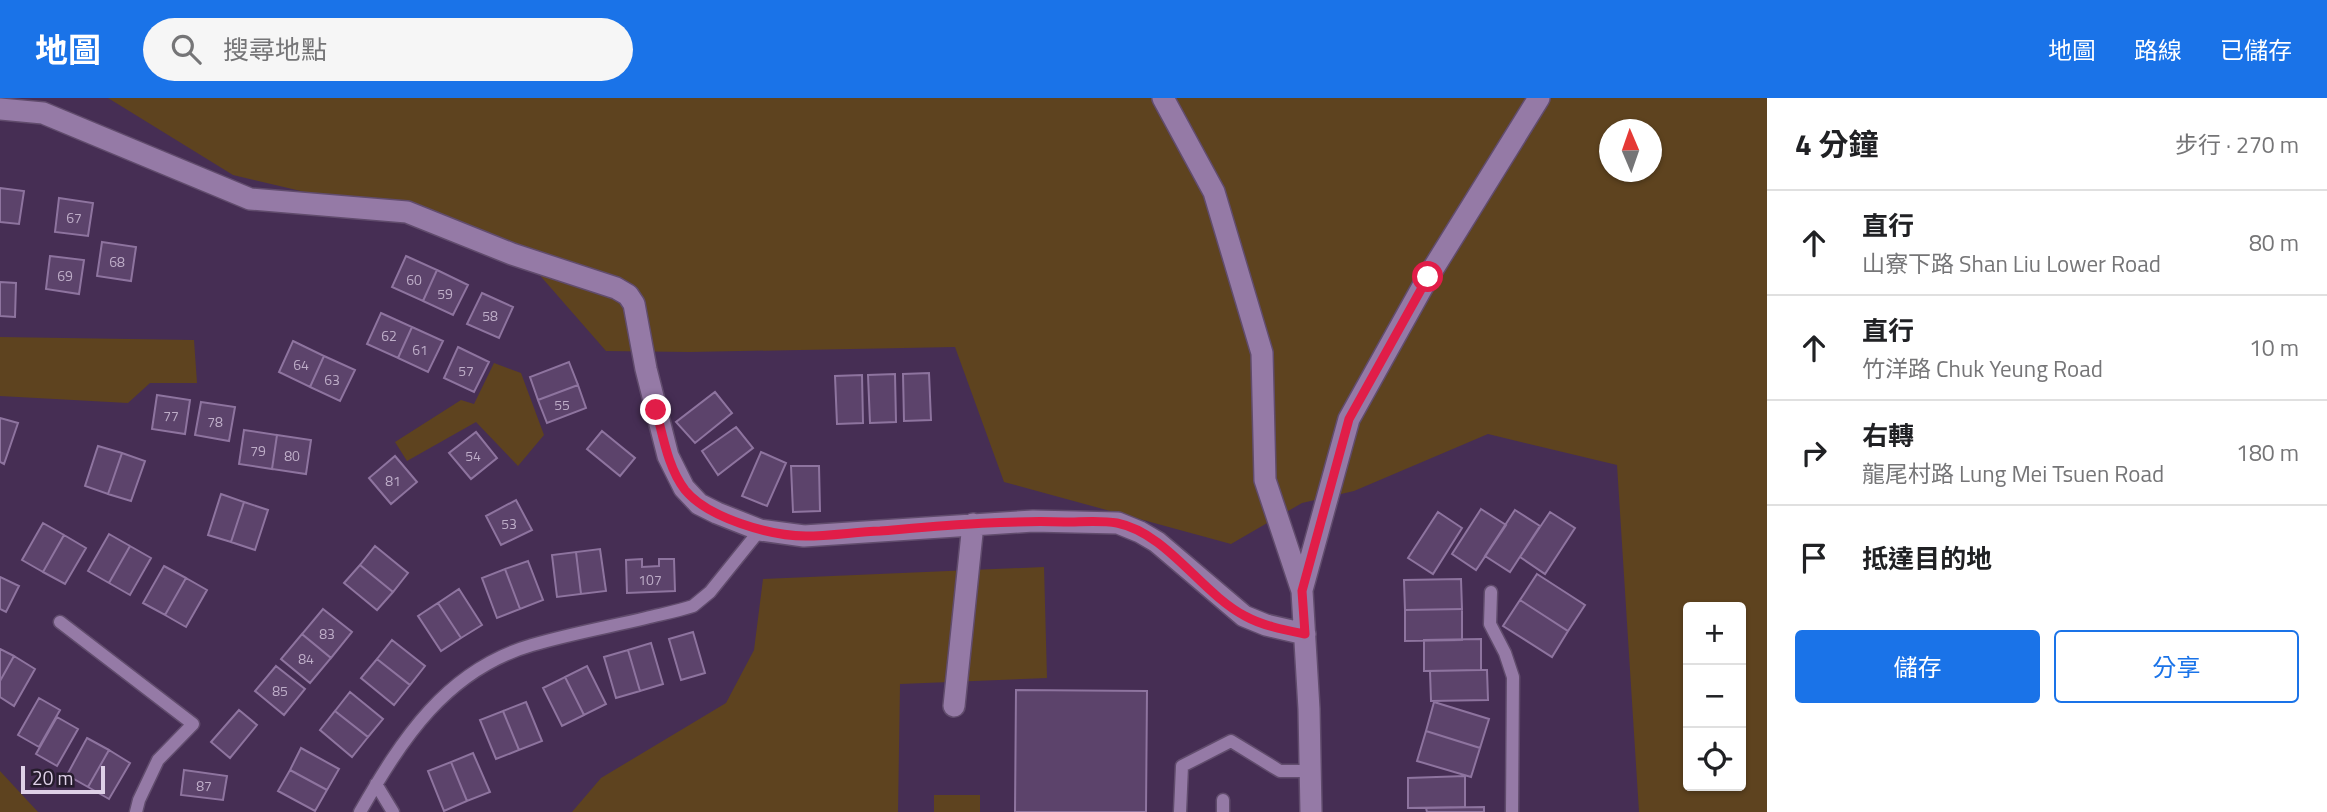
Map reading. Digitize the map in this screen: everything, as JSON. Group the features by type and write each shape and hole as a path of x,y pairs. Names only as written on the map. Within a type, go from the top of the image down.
{"street":[{"path":"1163,98 1214,192 1262,353 1265,480 1302,591 1311,812"},
{"path":"1302,591 1349,419 1428,277 1539,98"},
{"path":"0,108 43,113 250,199 407,212 512,254 616,288 628,295 634,304 646,369 668,456 684,488 699,504 717,513 760,530 804,536 1033,521 1118,523 1157,542 1223,601 1244,616 1266,625 1305,634"},
{"path":"954,706 973,524"}],"lane":[{"path":"360,812 391,757 410,732 452,689 471,675 496,659 522,648 696,604 710,592 760,530"},
{"path":"1491,592 1490,624 1505,653 1513,677 1512,812"},
{"path":"60,622 193,724 158,760 136,812"},
{"path":"1180,812 1182,766 1231,741 1280,771 1310,771"},
{"path":"376,784 393,812"}],"shaded area":[{"path":"108,98 1767,98 1767,812 1639,812 1617,465 1488,434 1354,491 1302,503 1231,544 1004,482 955,347 606,351 509,240 233,175"},
{"path":"0,337 194,340 197,383 150,383 128,403 0,396"},
{"path":"494,363 521,373 544,435 518,466 476,422 407,461 395,442 461,400 474,404"},
{"path":"1044,567 1047,678 900,684 898,812 572,812 601,778 726,703 754,650 763,579"},
{"path":"0,771 38,812 0,812"},
{"path":"934,795 980,795 980,812 934,812"}],"building":[{"path":"0,188 24,191 19,224 0,222"},
{"path":"59,198 93,203 88,236 55,232"},
{"path":"102,242 136,247 131,281 97,276"},
{"path":"50,256 84,260 79,294 46,289"},
{"path":"406,256 437,270 423,301 392,287"},
{"path":"437,270 468,285 453,315 423,301"},
{"path":"0,282 16,283 15,317 0,316"},
{"path":"482,293 513,307 499,338 467,324"},
{"path":"381,313 412,327 398,358 367,344"},
{"path":"412,327 443,341 428,372 398,358"},
{"path":"293,341 324,356 310,387 279,372"},
{"path":"458,347 489,362 474,392 444,378"},
{"path":"324,356 355,370 340,401 310,387"},
{"path":"569,362 578,385 538,400 530,377"},
{"path":"929,373 931,420 904,421 903,374"},
{"path":"895,374 896,422 870,423 868,375"},
{"path":"862,375 863,423 837,424 835,376"},
{"path":"578,385 586,408 547,423 538,400"},
{"path":"715,392 732,413 695,443 676,422"},
{"path":"157,395 190,400 185,434 152,429"},
{"path":"201,402 235,407 229,441 195,435"},
{"path":"0,418 18,423 4,464 0,462"},
{"path":"736,427 753,448 718,475 702,451"},
{"path":"244,430 277,435 272,469 239,464"},
{"path":"602,431 635,458 620,476 587,449"},
{"path":"476,432 497,458 471,479 449,453"},
{"path":"277,435 311,440 306,474 272,469"},
{"path":"98,446 122,453 108,494 85,486"},
{"path":"761,452 786,463 767,506 742,496"},
{"path":"122,453 145,461 131,501 108,494"},
{"path":"395,456 417,482 391,504 369,478"},
{"path":"791,466 819,466 820,511 793,512"},
{"path":"221,494 244,502 231,542 208,535"},
{"path":"516,500 532,530 501,545 486,516"},
{"path":"244,502 268,510 255,550 231,542"},
{"path":"1481,509 1506,525 1476,570 1452,554"},
{"path":"1515,510 1540,526 1510,572 1485,556"},
{"path":"1438,512 1462,528 1433,574 1408,558"},
{"path":"1550,512 1575,528 1545,574 1520,557"},
{"path":"43,523 64,535 43,572 22,560"},
{"path":"109,534 130,546 109,583 88,571"},
{"path":"64,535 86,548 65,584 43,572"},
{"path":"130,546 151,558 130,595 109,583"},
{"path":"375,546 408,573 393,592 360,565"},
{"path":"600,549 606,591 581,594 576,552"},
{"path":"576,552 581,594 557,597 552,555"},
{"path":"642,559 642,567 659,566 659,559 674,559 675,591 627,593 626,560"},
{"path":"528,561 543,600 520,609 505,569"},
{"path":"360,565 393,592 377,610 344,583"},
{"path":"164,566 186,578 165,615 143,603"},
{"path":"505,569 520,609 497,618 482,578"},
{"path":"1537,574 1585,605 1568,631 1520,600"},
{"path":"0,577 19,586 6,612 0,609"},
{"path":"186,578 207,590 186,627 165,615"},
{"path":"1461,579 1462,609 1405,610 1404,580"},
{"path":"459,589 482,625 461,638 438,603"},
{"path":"1520,600 1568,631 1552,657 1503,626"},
{"path":"438,603 461,638 441,651 418,616"},
{"path":"323,609 352,632 331,658 302,634"},
{"path":"1462,609 1462,640 1405,641 1405,610"},
{"path":"693,632 705,673 681,680 669,639"},
{"path":"302,634 331,658 310,683 281,659"},
{"path":"1481,639 1481,670 1424,671 1424,640"},
{"path":"392,640 425,666 410,685 377,659"},
{"path":"651,643 663,684 640,691 628,650"},
{"path":"0,649 14,656 0,681"},
{"path":"628,650 640,691 616,698 604,657"},
{"path":"14,656 35,669 14,706 0,697 0,681"},
{"path":"377,659 410,685 394,705 361,678"},
{"path":"276,666 305,689 284,715 255,691"},
{"path":"587,666 606,704 584,715 565,677"},
{"path":"1487,670 1488,700 1431,701 1430,671"},
{"path":"565,677 584,715 562,726 543,688"},
{"path":"1016,690 1147,691 1146,812 1015,812"},
{"path":"350,692 383,719 368,737 335,711"},
{"path":"39,698 60,710 39,747 18,735"},
{"path":"526,702 542,741 519,750 503,711"},
{"path":"1434,702 1489,719 1480,748 1426,731"},
{"path":"239,710 257,725 230,758 211,742"},
{"path":"335,711 368,737 352,757 320,730"},
{"path":"503,711 519,750 496,759 480,720"},
{"path":"57,717 78,729 57,766 36,754"},
{"path":"1426,731 1480,748 1471,777 1417,761"},
{"path":"87,738 109,750 88,787 67,775"},
{"path":"301,748 339,769 327,790 290,770"},
{"path":"109,750 130,763 109,799 88,787"},
{"path":"473,753 490,792 467,801 451,762"},
{"path":"451,762 467,801 444,811 428,771"},
{"path":"184,770 227,776 223,800 181,795"},
{"path":"290,770 327,790 315,811 278,791"},
{"path":"1465,776 1465,807 1408,808 1408,778"},
{"path":"1484,807 1484,812 1427,812 1426,808"}],"route":[{"path":"656,410 668,456 684,488 699,504 760,530 804,536 1033,521 1118,523 1157,542 1223,601 1244,616 1266,625 1305,634 1302,591 1349,419 1428,277"}]}
